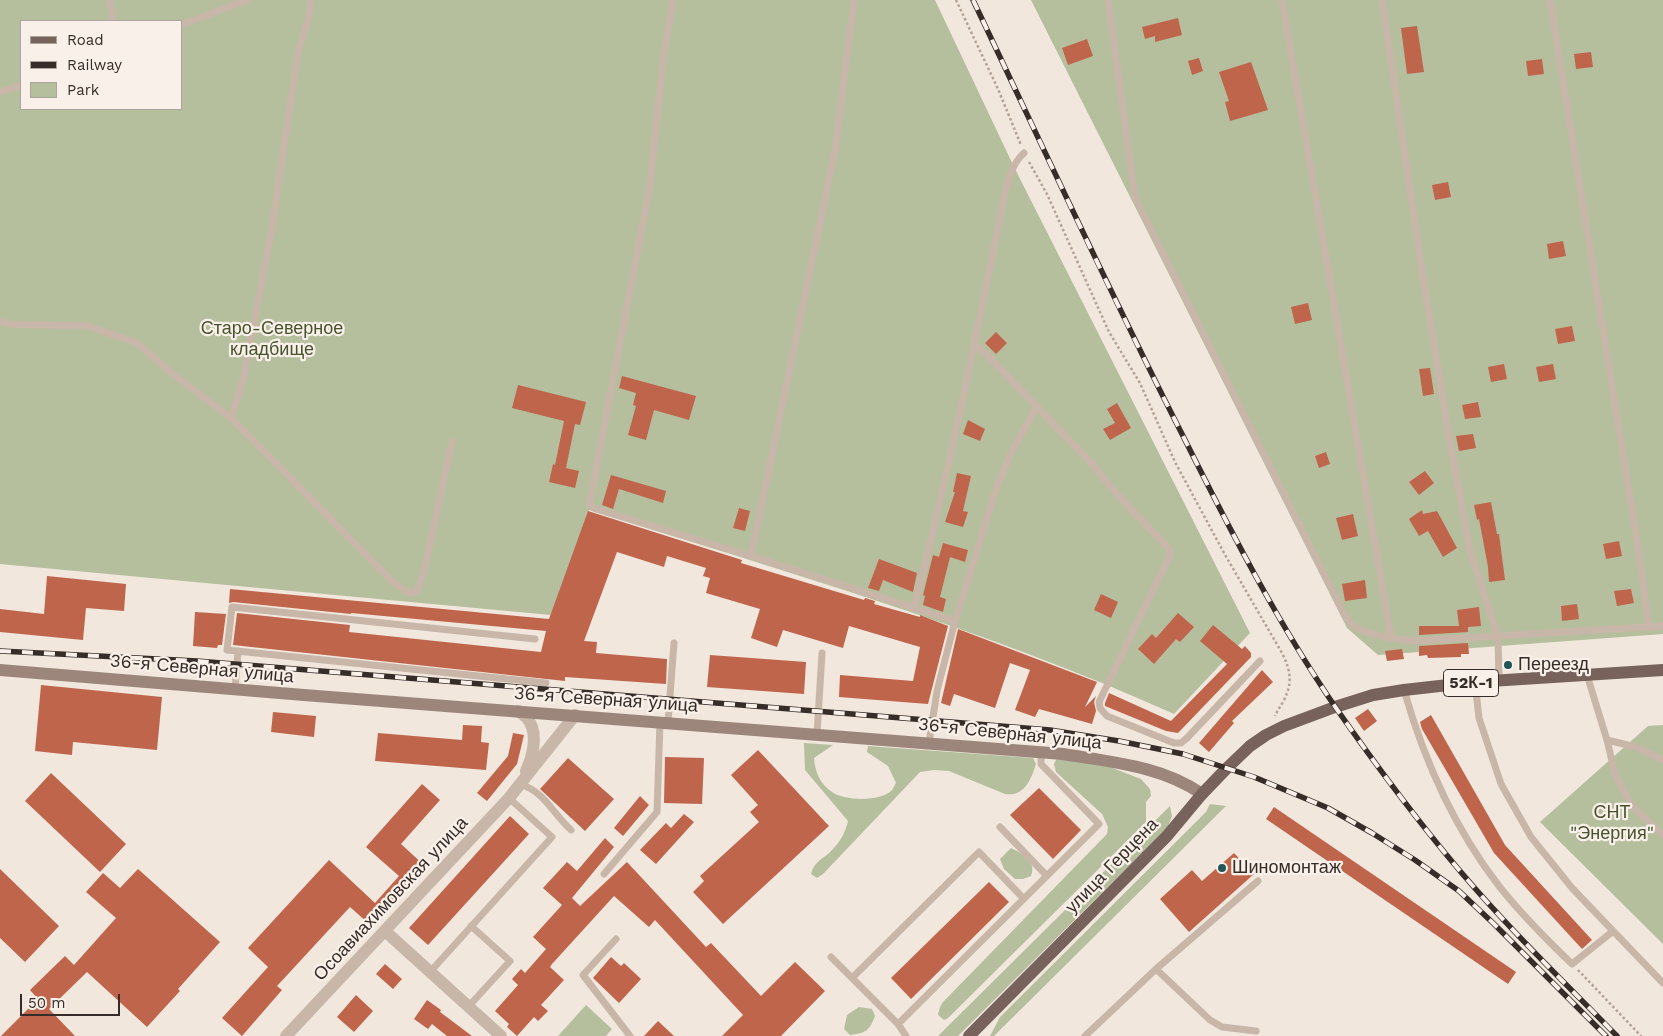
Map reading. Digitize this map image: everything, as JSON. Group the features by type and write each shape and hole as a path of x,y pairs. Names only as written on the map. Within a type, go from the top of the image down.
{"main road":[{"name":"36-я Северная улица","path":"0,670 1064,754 1157,772 1188,784 1202,794"},
{"name":"52К-1","path":"1280,728 1335,707 1373,696 1404,690 1475,682 1663,670"},
{"name":"улица Герцена","path":"969,1036 1167,836 1202,794 1250,746 1280,728"}],"street":[{"name":"Осоавиахимовская улица","path":"518,711 528,719 534,732 529,766 520,784"},
{"name":"Осоавиахимовская улица","path":"286,1036 509,798 575,715"},
{"path":"385,931 501,1036"}],"lane":[{"path":"110,0 113,20"},
{"path":"182,25 247,0"},
{"path":"231,418 243,380 271,233 298,52 308,20 311,0"},
{"path":"674,0 663,60 650,185 590,506 955,621"},
{"path":"751,556 835,150 854,0"},
{"path":"1108,0 1135,198 1344,614 1351,624 1391,638 1415,641 1663,626"},
{"path":"1282,0 1391,638"},
{"path":"1382,0 1422,271 1449,437 1470,551 1498,637 1499,681"},
{"path":"1550,0 1636,535 1649,627"},
{"path":"0,92 20,84"},
{"path":"914,608 931,542 1008,180 1016,160 1024,153"},
{"path":"0,322 8,324 88,326 136,342 174,375 231,418 392,581 408,592 414,593 418,589 424,571 452,442"},
{"path":"974,344 987,355 1093,465 1114,492 1170,550 1170,554 1099,702 1100,708 1107,716 1174,743 1181,743 1260,661"},
{"path":"929,743 937,691 955,621 998,486 1012,451 1036,406"},
{"path":"535,639 232,608 227,650 546,683"},
{"path":"604,874 657,812 664,722 674,643"},
{"path":"234,689 238,651"},
{"path":"817,734 822,653"},
{"path":"1587,675 1607,740 1615,774 1632,806 1663,835"},
{"path":"1475,682 1479,718 1501,784 1531,837 1572,888 1612,932 1663,983"},
{"path":"1404,690 1415,728 1442,795 1471,845 1498,885 1523,915 1572,964 1612,932"},
{"path":"1607,740 1636,746 1663,760"},
{"path":"898,1024 1099,824 1041,764 1041,752"},
{"path":"520,784 537,792 547,800 564,824 571,830"},
{"path":"430,972 552,837 509,798"},
{"path":"1000,827 1048,876"},
{"path":"852,978 979,852 1024,899"},
{"path":"1085,1036 1156,969 1258,881"},
{"path":"468,1007 510,961 471,926"},
{"path":"616,939 583,975 630,1036"},
{"path":"831,957 898,1024 906,1036"},
{"path":"1156,969 1210,1020 1222,1027 1256,1031"}],"path":[{"path":"956,0 998,89 1024,153 1047,194 1109,332 1140,382 1175,462 1290,669 1290,679 1284,700 1275,715 1280,728"},
{"path":"1572,964 1642,1036"}],"green space":[{"name":"Старо-Северное кладбище","path":"0,0 935,0 1014,167 1250,633 1174,714 1103,683 958,628 811,579 589,510 551,615 0,564"},
{"path":"1031,0 1663,0 1663,634 1378,655 1347,628"},
{"name":"СНТ \"Энергия\"","path":"1663,725 1663,944 1540,822 1648,726"},
{"path":"804,743 833,745 814,758 821,781 838,795 862,799 880,797 887,794 896,783 888,766 867,752 868,746 1033,758 1036,764 1026,786 1017,793 1012,794 1005,794 949,771 934,770 920,772 823,874 817,878 811,874 814,867 839,842 848,821 805,770"},
{"path":"1057,758 1110,767 1141,779 1150,789 1151,796 1146,802 1146,822 944,1020 938,1015 943,1002 1107,834 1108,827 1102,814 1056,772 1054,764"},
{"path":"1210,804 1226,806 994,1036 990,1036 1000,1017 1206,812"},
{"path":"1170,806 1172,816 1168,827 958,1036 938,1036"},
{"path":"1011,848 1028,859 1032,866 1031,876 1015,879 1004,869 1000,859"},
{"path":"586,1005 612,1029 606,1036 558,1036"},
{"path":"859,1007 872,1009 875,1016 871,1025 866,1030 850,1035 844,1029 847,1015"}],"building":[{"path":"1178,18 1182,35 1155,42 1155,36 1145,39 1142,27"},
{"path":"1417,26 1424,72 1407,74 1401,28"},
{"path":"1087,39 1093,56 1068,65 1062,48"},
{"path":"1591,52 1593,67 1576,69 1574,54"},
{"path":"1199,58 1203,71 1192,75 1188,61"},
{"path":"1542,59 1544,74 1528,76 1526,61"},
{"path":"1251,62 1268,110 1230,121 1225,102 1229,101 1219,72"},
{"path":"1448,182 1451,197 1435,200 1432,185"},
{"path":"1563,241 1566,256 1549,259 1547,244"},
{"path":"1308,303 1312,320 1295,324 1291,307"},
{"path":"1572,326 1575,341 1558,344 1555,329"},
{"path":"996,332 1007,343 996,354 985,343"},
{"path":"1504,364 1507,379 1491,382 1488,367"},
{"path":"1553,364 1556,379 1539,382 1536,367"},
{"path":"1430,368 1434,394 1423,396 1419,369"},
{"path":"622,376 696,396 689,420 654,410 646,440 628,435 636,406 633,405 636,393 619,388"},
{"path":"518,385 586,402 580,425 575,424 566,468 579,471 575,488 549,482 553,464 555,465 564,421 512,408"},
{"path":"1478,402 1481,417 1465,419 1462,405"},
{"path":"1117,403 1131,428 1110,440 1103,429 1115,423 1107,409"},
{"path":"968,420 985,429 980,441 963,434"},
{"path":"1473,434 1476,448 1459,451 1456,436"},
{"path":"1326,452 1330,464 1319,468 1315,456"},
{"path":"1425,471 1434,483 1419,495 1409,482"},
{"path":"957,473 971,476 963,511 968,512 963,527 945,522 955,492 953,492"},
{"path":"611,475 666,491 663,503 619,489 613,509 602,505"},
{"path":"1491,502 1497,534 1499,534 1505,580 1489,582 1479,519 1477,520 1474,505"},
{"path":"739,508 750,511 745,531 733,528"},
{"path":"1422,510 1423,514 1437,511 1457,548 1443,557 1428,531 1419,536 1409,519"},
{"path":"588,511 742,560 741,563 864,600 865,598 875,601 874,604 920,617 920,615 948,626 928,704 839,697 840,675 913,681 920,647 849,626 843,648 783,630 777,647 751,638 760,609 706,593 710,578 703,576 706,568 667,556 664,567 617,552 584,641 597,642 596,653 667,659 666,684 565,677 565,681 233,645 237,613 350,625 349,632 541,652 546,631 229,603 230,589 549,619"},
{"path":"1353,514 1358,536 1342,540 1336,518"},
{"path":"1619,541 1622,556 1606,559 1603,544"},
{"path":"943,543 968,550 965,562 950,557 940,597 946,599 943,612 923,605 925,596 923,595 933,555 939,557"},
{"path":"879,559 917,573 913,592 883,580 879,591 868,588"},
{"path":"47,576 126,584 124,611 86,608 83,640 0,632 0,609 44,614"},
{"path":"1365,580 1367,598 1345,601 1342,584"},
{"path":"1631,589 1634,603 1617,606 1614,591"},
{"path":"1101,594 1118,602 1111,618 1094,610"},
{"path":"1577,604 1579,619 1562,621 1561,606"},
{"path":"1479,607 1481,626 1468,627 1468,632 1419,635 1419,626 1459,626 1457,610"},
{"path":"195,612 226,614 222,645 218,645 217,648 193,646"},
{"path":"1178,613 1194,627 1180,642 1176,639 1154,664 1138,649 1152,634 1156,638"},
{"path":"1213,625 1242,649 1245,646 1251,653 1251,657 1178,733 1166,731 1105,706 1109,693 1171,721 1227,664 1200,641"},
{"path":"958,629 1097,682 1085,707 1096,696 1094,702 1096,711 1092,724 1039,709 1035,717 1015,710 1030,670 1010,663 995,708 954,694 950,706 941,703"},
{"path":"1468,643 1469,654 1461,654 1461,657 1428,658 1427,655 1419,656 1419,646"},
{"path":"1402,649 1404,659 1387,661 1385,651"},
{"path":"710,655 806,662 804,694 707,687"},
{"path":"1262,670 1273,682 1232,721 1234,723 1209,752 1199,743"},
{"path":"41,685 162,697 157,750 73,742 72,755 35,751"},
{"path":"1368,709 1377,721 1364,731 1355,718"},
{"path":"273,712 316,716 314,737 271,732"},
{"path":"1431,715 1505,845 1592,940 1582,949 1494,853 1422,729 1420,722"},
{"path":"463,725 482,726 481,742 489,743 486,770 375,761 378,733 462,740"},
{"path":"513,733 524,735 517,764 487,801 477,793 508,756"},
{"path":"758,750 829,826 723,924 693,892 704,881 700,876 759,822 750,812 758,805 731,775"},
{"path":"665,757 704,758 702,804 664,803"},
{"path":"568,758 614,799 585,831 540,789"},
{"path":"51,773 126,844 100,872 25,801"},
{"path":"422,784 440,800 401,844 426,867 380,917 376,914 368,923 350,907 277,986 282,990 242,1036 222,1018 268,967 248,948 329,860 375,903 399,876 366,847"},
{"path":"1039,788 1081,830 1053,859 1010,815"},
{"path":"640,796 649,805 623,836 614,828"},
{"path":"1274,807 1516,972 1508,984 1266,819"},
{"path":"684,814 694,822 656,864 640,850 666,823 671,828"},
{"path":"510,816 529,834 428,945 409,928"},
{"path":"605,838 614,847 572,898 580,906 627,862 706,947 711,943 761,996 795,962 825,991 781,1036 722,1036 743,1015 655,920 649,927 614,896 552,964 550,967 564,980 541,1005 548,1011 538,1021 534,1017 517,1036 507,1027 509,1024 495,1011 518,985 512,979 521,969 525,973 546,949 533,937 562,905 543,888 567,862 577,871"},
{"path":"1234,853 1254,874 1189,932 1160,899 1192,870 1202,881"},
{"path":"0,869 59,926 25,962 0,938"},
{"path":"138,869 220,942 178,989 180,991 147,1027 87,972 49,1009 75,1036 1,1036 38,999 30,990 65,956 74,965 116,918 86,892 103,873 120,888"},
{"path":"989,882 1009,902 911,999 891,978"},
{"path":"611,957 621,966 624,963 641,979 619,1003 593,978"},
{"path":"385,964 402,979 393,989 376,974"},
{"path":"356,995 373,1011 354,1032 337,1017"},
{"path":"427,1000 472,1036 447,1036 432,1024 428,1029 414,1019"},
{"path":"658,1021 674,1036 644,1036"}],"railway":[{"path":"973,0 1155,380 1236,539 1314,675 1366,750 1412,811 1479,893 1617,1036"},
{"path":"0,651 197,661 1050,730 1183,754 1254,777 1328,808 1415,860 1459,891 1606,1036"}],"place":[{"name":"Переезд","path":"1508,665"},
{"name":"Шиномонтаж","path":"1222,868"}]}
